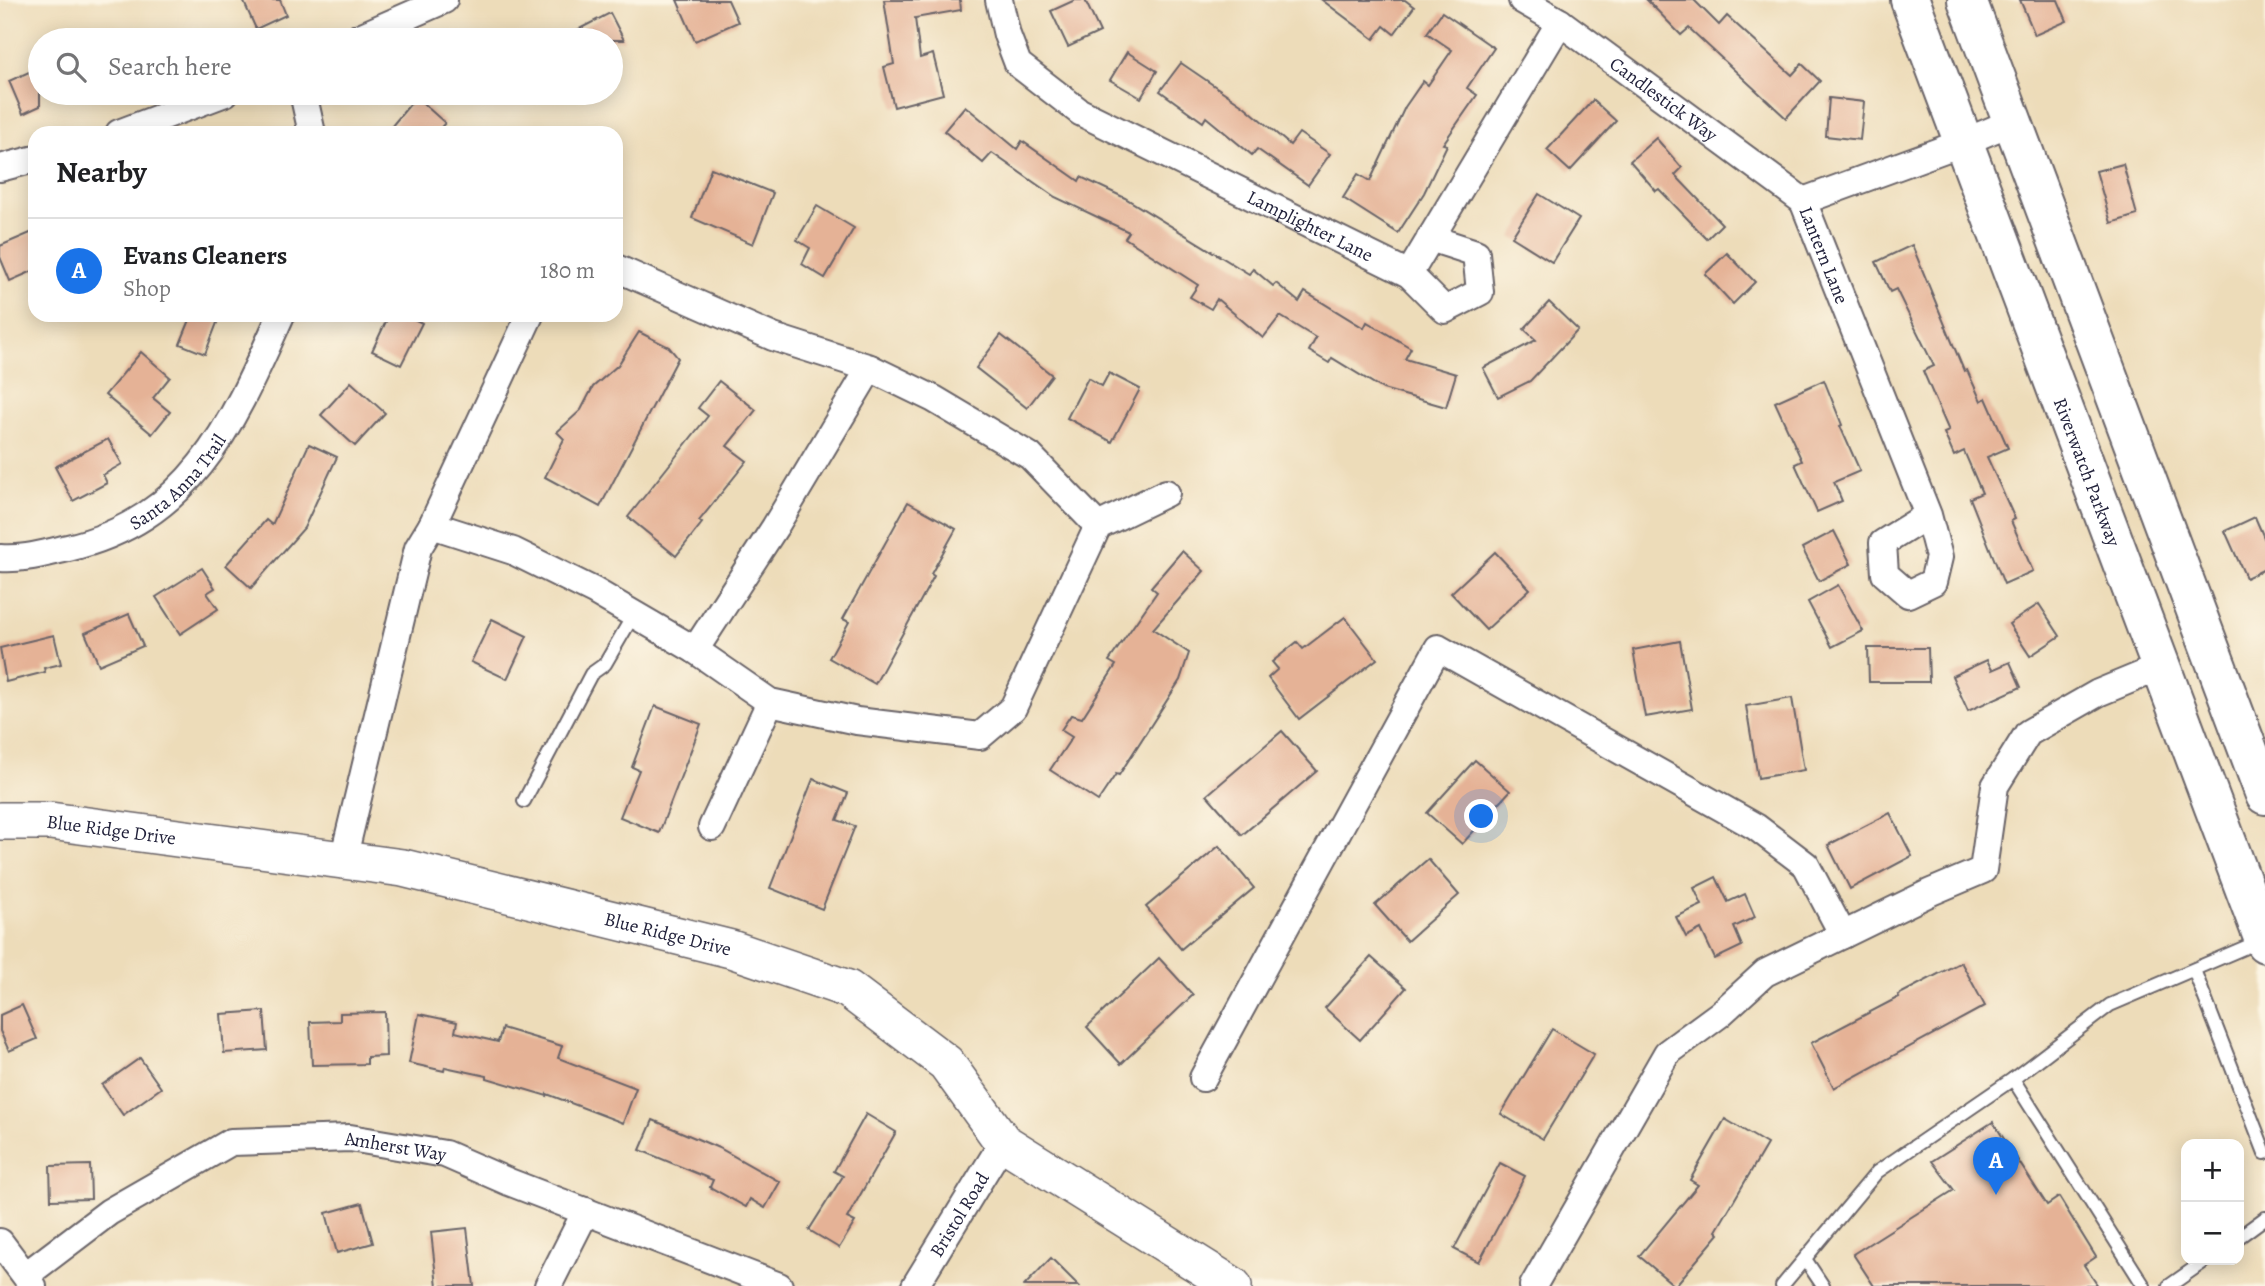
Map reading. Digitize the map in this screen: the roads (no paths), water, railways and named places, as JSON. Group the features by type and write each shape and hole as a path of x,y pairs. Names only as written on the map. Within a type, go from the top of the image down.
{"main road":[{"name":"Riverwatch Parkway","path":"1910,0 2264,941"},
{"path":"1967,0 2265,796"}],"street":[{"path":"380,28 444,0"},
{"name":"Lamplighter Lane","path":"999,0 1007,35 1018,64 1080,112 1409,274 1445,310 1480,292 1476,253 1430,238"},
{"name":"Candlestick Way","path":"1522,0 1560,22 1803,201"},
{"path":"1409,274 1560,22"},
{"path":"138,126 193,105"},
{"path":"306,105 310,126"},
{"name":"Lantern Lane","path":"1928,515 1803,201 2012,122"},
{"path":"0,169 28,161"},
{"path":"623,271 774,337 870,368 934,399 1030,456 1098,526"},
{"name":"Santa Anna Trail","path":"0,558 15,559 97,541 159,508 189,481 216,446 278,322"},
{"path":"343,860 418,548 432,525 527,322"},
{"path":"695,650 775,527 870,368"},
{"path":"432,525 513,551 594,591 695,650 770,702 857,721 980,736 1013,708 1098,526 1166,492"},
{"path":"1203,1078 1438,648 1756,827 1806,866 1843,935"},
{"path":"1533,1286 1667,1053 1720,1014 1765,973 1983,870 1995,786 2028,733 2098,693 2161,667"},
{"path":"712,827 770,702"},
{"name":"Blue Ridge Drive","path":"0,821 50,821 403,868 732,948 848,989 946,1063 1003,1142 1233,1286"},
{"name":"Amherst Way","path":"30,1281 109,1212 231,1143 351,1138 445,1154 509,1182 779,1286"},
{"name":"Bristol Road","path":"915,1286 1003,1142"},
{"path":"548,1286 586,1211"},
{"path":"0,1242 30,1281"}],"lane":[{"path":"524,801 591,674 606,664 634,614"},
{"path":"1782,1286 1877,1172 2013,1079 2110,1006 2264,941"},
{"path":"2193,970 2265,1153"},
{"path":"2013,1079 2144,1286"},
{"path":"2244,1233 2265,1218"},
{"path":"1805,1259 1823,1286"},
{"path":"2169,1286 2199,1265"}],"place":[{"name":"Evans Cleaners","path":"1996,1195"}]}
